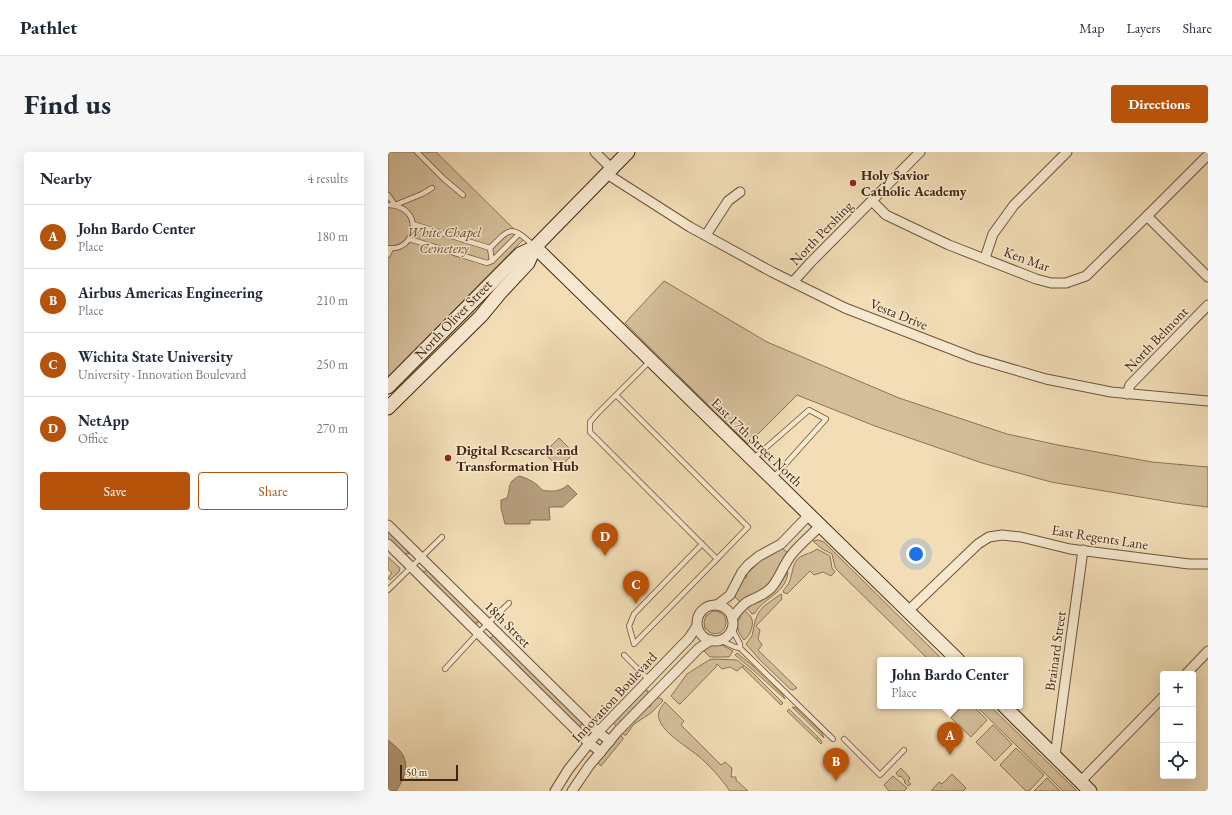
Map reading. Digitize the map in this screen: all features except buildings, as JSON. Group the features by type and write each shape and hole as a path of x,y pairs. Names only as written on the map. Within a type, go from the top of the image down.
{"street":[{"name":"Vesta Drive","path":"595,152 610,171 690,227 845,308 974,358 1046,379 1127,394 1208,401"},
{"name":"North Oliver Street","path":"388,387 520,254 535,247 628,152"},
{"name":"North Pershing","path":"793,282 920,152"},
{"path":"985,258 994,234 1014,205 1067,152"},
{"name":"Ken Mar","path":"872,201 886,215 949,245 1036,279 1051,283 1066,283 1086,276 1208,154"},
{"path":"706,235 728,201 740,192"},
{"path":"1147,216 1208,277"},
{"name":"North Oliver Street","path":"388,408 481,316 528,263 535,247"},
{"name":"East 17th Street North","path":"535,247 955,657"},
{"name":"North Belmont","path":"1127,394 1130,385 1208,305"},
{"name":"Innovation Boulevard","path":"555,791 568,770 598,732 689,638 697,626 699,615 702,610 711,605 717,605 730,594 742,572 748,565 759,556 781,544 809,515"},
{"name":"18th Street","path":"388,525 598,732 610,741"},
{"path":"732,618 746,603 764,594 771,588 780,577 791,555 820,526"},
{"name":"East Regents Lane","path":"908,611 972,549 989,537 1002,535 1015,536 1070,549 1189,564 1208,564"},
{"name":"18th Street","path":"388,544 589,743 600,752"},
{"name":"Brainard Street","path":"1055,756 1083,550"},
{"path":"717,605 725,608 731,614 732,629"},
{"path":"697,626 702,635 716,640"},
{"name":"Innovation Boulevard","path":"572,791 589,766 618,731 699,648 728,636 732,629"},
{"path":"1189,671 1208,651"},
{"path":"1080,781 1160,700"},
{"path":"1007,709 1090,791"}],"lane":[{"path":"417,152 444,180 463,194"},
{"path":"395,205 422,194 432,188"},
{"path":"388,195 395,205"},
{"path":"388,205 402,207 411,217 413,224 409,239 398,247 390,248 388,255"},
{"path":"413,224 490,248"},
{"path":"490,248 510,231 514,231 519,234 535,247"},
{"path":"409,239 483,262 488,262 492,261 519,234"},
{"path":"490,248 492,261"},
{"path":"651,361 590,422 590,432 717,559"},
{"path":"616,395 748,526 634,644 629,626 634,614 702,544"},
{"path":"752,460 809,410 826,419 771,479"},
{"path":"388,590 442,537"},
{"path":"445,669 478,633 509,603"},
{"path":"732,629 740,644 740,648"},
{"path":"716,640 740,648 834,739"},
{"path":"624,655 649,680"},
{"path":"844,739 880,774 904,750"}],"green space":[{"name":"White Chapel Cemetery","path":"388,152 436,152 524,239 388,377"},
{"path":"664,281 767,342 899,398 1007,434 1152,462 1208,467 1208,507 1051,482 982,463 875,426 797,395 748,444 625,323"},
{"path":"559,438 574,453 559,468 544,453"},
{"path":"388,531 407,550 409,554 406,554 407,556 388,539"},
{"path":"818,540 824,542 940,657 926,657 836,569 832,554 822,549 813,541"},
{"path":"782,548 788,553 771,582 765,588 741,603 734,596 744,577 746,578 746,575 761,560"},
{"path":"817,549 830,556 832,568 835,572 831,576 823,572 814,575 810,571 787,594 784,593 783,591 789,583 797,559"},
{"path":"388,557 400,568 399,572 390,580 388,578 392,573 388,569"},
{"path":"426,569 475,615 478,623 471,621 424,574 423,571 425,572"},
{"path":"788,572 783,585 779,590 755,613 752,614 747,608 771,594"},
{"path":"781,594 782,599 756,626 760,630 758,639 762,645 758,650 797,688 793,690 790,689 760,660 746,644 752,636 755,621 759,612 764,606"},
{"path":"744,610 751,617 752,626 750,633 744,640 739,633 737,626 738,620 740,619 740,616"},
{"path":"713,611 720,612 726,620 724,629 720,633 715,634 705,629 704,622 706,616"},
{"path":"492,635 496,636 582,723 581,726 577,726 491,640 490,637 491,638 493,636"},
{"path":"714,644 722,645 733,651 729,657 710,657 703,650"},
{"path":"737,653 753,666 783,695 785,699 735,655"},
{"path":"709,660 737,660 752,672 783,703 781,705 743,668 743,666 737,671 730,667 722,669 717,664 716,667 679,704 671,696 687,674"},
{"path":"645,690 648,691 648,694 624,720 620,721 621,723 617,726 615,725 613,722"},
{"path":"657,698 663,700 662,702 651,713 634,724 626,735 624,735 622,733 648,706 651,706 650,703"},
{"path":"665,702 684,721 681,725 721,765 725,762 732,768 731,777 736,777 736,780 748,791 730,791 708,764 666,731 659,719 660,710"},
{"path":"792,707 796,708 822,733 824,738"},
{"path":"789,709 820,739 822,742 821,744 817,738 816,739 787,711"},
{"path":"959,709 976,709 987,720 971,737 951,718"},
{"path":"979,709 993,709 1077,791 1063,791"},
{"path":"993,725 1012,744 995,761 976,742"},
{"path":"620,735 623,739 601,766 597,762"},
{"path":"1016,748 1044,775 1029,791 1026,791 1000,765"},
{"path":"901,768 910,778 908,781 911,784 908,786 901,776 899,777 896,773"},
{"path":"952,774 966,788 963,791 931,791 939,782 942,784"},
{"path":"893,776 907,788 904,791 889,791 884,785"},
{"path":"1047,778 1060,791 1034,791"}],"shaded area":[{"path":"519,476 532,481 542,490 555,491 568,485 577,494 563,507 549,507 550,520 530,520 530,524 505,524 501,508 501,500 507,498 512,481"},
{"path":"388,740 400,751 406,766 402,782 396,791 388,791"}],"place":[{"name":"Holy Savior Catholic Academy","path":"853,183"},
{"name":"Digital Research and Transformation Hub","path":"448,458"},
{"name":"NetApp","path":"605,556"},
{"name":"Wichita State University","path":"636,604"},
{"name":"John Bardo Center","path":"950,755"},
{"name":"Airbus Americas Engineering","path":"836,781"}]}
